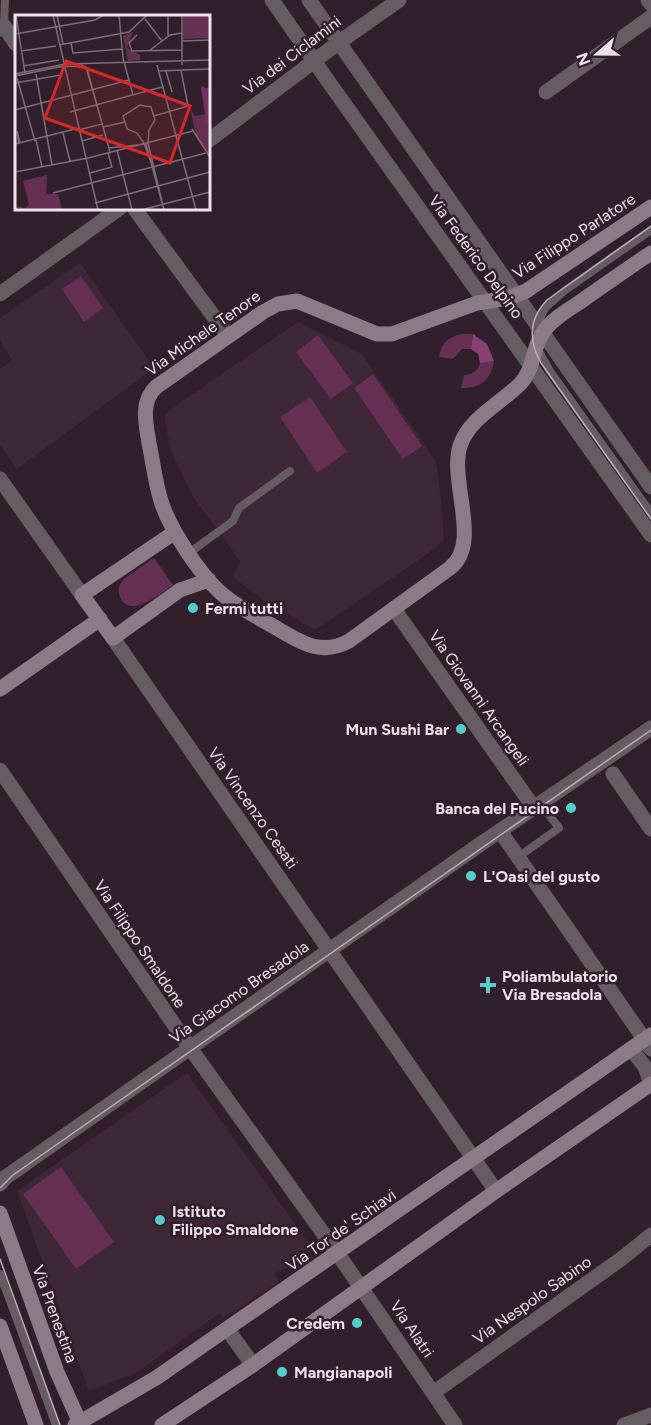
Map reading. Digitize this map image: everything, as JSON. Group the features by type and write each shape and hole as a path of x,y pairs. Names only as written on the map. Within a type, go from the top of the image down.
{"street":[{"name":"Via Federico Delpino","path":"272,0 651,535"},
{"name":"Via Federico Delpino","path":"309,0 651,487"},
{"name":"Via dei Ciclamini","path":"210,139 399,0"},
{"path":"648,0 651,4"},
{"path":"546,92 651,17"},
{"path":"2,28 15,43"},
{"name":"Via Filippo Parlatore","path":"485,301 517,295 535,286 651,207"},
{"path":"0,294 117,210"},
{"path":"135,210 228,336"},
{"path":"531,365 537,347 539,328 651,253"},
{"name":"Via Michele Tenore","path":"485,301 387,335 377,334 304,303 290,301 268,308 156,387 149,395 146,405 146,426 159,494 166,515 189,553 209,580 234,603 296,640 317,648 342,645 450,568 460,558 464,548 464,534 458,458 466,433 472,425 520,384 531,365"},
{"name":"Via Vincenzo Cesati","path":"0,479 100,619 474,1159"},
{"path":"82,595 175,532"},
{"path":"113,638 180,590 209,580"},
{"name":"Via Giovanni Arcangeli","path":"394,609 537,806"},
{"path":"0,689 100,619"},
{"path":"537,806 651,728"},
{"name":"Via Filippo Smaldone","path":"0,770 190,1048 338,1254"},
{"path":"613,774 651,829"},
{"name":"Via Giacomo Bresadola","path":"0,1184 6,1177 537,806"},
{"path":"500,831 649,1041"},
{"name":"Via Tor de' Schiavi","path":"79,1424 156,1378 632,1049 649,1041"},
{"path":"162,1425 253,1365 496,1191 651,1084 645,1067 632,1049"},
{"path":"474,1159 496,1191"},
{"name":"Via Prenestina","path":"0,1213 57,1372 79,1424"},
{"name":"Via Nespolo Sabino","path":"433,1393 621,1260 651,1235"},
{"name":"Via Alatri","path":"338,1254 455,1425"},
{"path":"0,1326 36,1425"},
{"path":"227,1329 253,1365"},
{"path":"624,1425 651,1415"}],"lane":[{"path":"2,28 5,0"},
{"path":"539,328 545,308 564,291 651,230"},
{"path":"537,347 550,371 651,513"},
{"path":"189,553 233,521 239,508 290,471"},
{"path":"518,857 559,828 537,806"},
{"path":"0,1274 56,1425"}],"shaded area":[{"path":"80,263 154,368 17,469 0,445 0,369 12,361 0,340 0,318"},
{"path":"81,276 103,308 84,322 62,289"},
{"path":"298,322 362,354 436,461 444,541 315,630 264,601 233,577 240,561 193,497 171,451 165,421 165,414 175,406"},
{"path":"463,334 473,334 471,349 462,349 453,359 439,357 446,341"},
{"path":"473,334 487,344 494,361 480,363 478,354 471,349"},
{"path":"318,335 353,383 331,399 296,352"},
{"path":"494,361 484,382 474,387 461,388 464,375 474,372 480,363"},
{"path":"373,374 422,446 403,459 354,388"},
{"path":"310,397 347,452 317,473 280,417"},
{"path":"154,558 173,585 146,603 131,606 125,603 119,594 121,583"},
{"name":"Istituto Filippo Smaldone","path":"187,1073 313,1249 275,1274 279,1282 227,1316 223,1318 220,1313 136,1373 89,1391 17,1191"},
{"path":"61,1167 114,1242 76,1269 23,1194"}],"tram line":[{"path":"651,226 547,300 541,307 532,330 534,346 541,363 651,519"},
{"path":"0,1188 13,1175 651,730"},
{"path":"0,1259 60,1425"}],"place":[{"name":"Fermi tutti","path":"193,608"},
{"name":"Mun Sushi Bar","path":"461,729"},
{"name":"Banca del Fucino","path":"571,808"},
{"name":"L'Oasi del gusto","path":"471,876"},
{"name":"Poliambulatorio Via Bresadola","path":"488,985"},
{"name":"Istituto Filippo Smaldone","path":"160,1220"},
{"name":"Credem","path":"357,1323"},
{"name":"Mangianapoli","path":"282,1372"}]}
